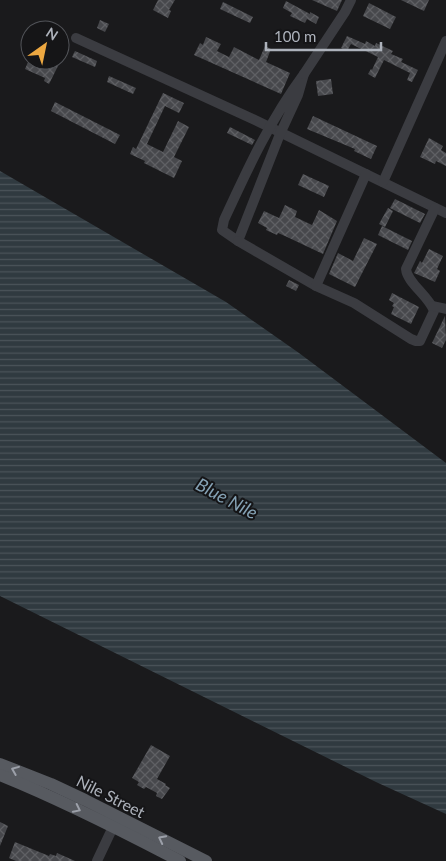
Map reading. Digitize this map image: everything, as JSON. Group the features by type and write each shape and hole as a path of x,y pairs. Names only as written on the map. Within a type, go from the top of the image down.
{"main road":[{"name":"Nile Street","path":"0,764 68,792 206,861"},
{"name":"Nile Street","path":"0,775 45,793 180,861"}],"street":[{"path":"351,0 256,149 221,228 238,241 316,286 354,303 416,341 420,341 434,314 433,306 408,276 406,269 435,208"},
{"path":"76,38 446,213"},
{"path":"383,182 446,42"},
{"path":"238,241 280,134 298,95 304,74"},
{"path":"316,286 366,174"},
{"path":"433,306 446,310"},
{"path":"97,861 113,827"}],"water":[{"name":"Blue Nile","path":"0,171 226,302 299,353 446,463 446,814 376,782 0,596"}],"building":[{"path":"158,0 175,0 169,10 171,11 168,18 153,10"},
{"path":"312,0 342,0 337,11"},
{"path":"401,0 429,0 424,11"},
{"path":"286,1 319,17 316,24 307,19 305,23 290,16 292,13 283,8"},
{"path":"223,2 253,17 250,23 220,9"},
{"path":"369,3 396,17 390,29 363,16"},
{"path":"100,20 109,24 105,32 97,28"},
{"path":"347,36 365,44 366,41 375,46 376,43 393,51 391,54 403,59 401,62 418,70 412,82 407,80 410,73 384,60 375,78 368,74 378,57 351,44 347,51 341,48"},
{"path":"206,37 221,44 217,51 229,57 234,47 259,60 265,46 271,49 266,62 290,73 281,94 194,55 200,43 203,45"},
{"path":"75,51 97,61 95,67 72,57"},
{"path":"27,70 56,70 49,84 44,81 45,78"},
{"path":"109,76 136,88 133,94 107,82"},
{"path":"331,79 333,94 318,96 316,81"},
{"path":"163,93 184,103 179,113 165,106 147,144 163,152 178,121 189,127 174,157 182,161 174,178 130,154 133,147 136,149"},
{"path":"55,102 120,135 115,144 51,111"},
{"path":"313,116 377,146 371,159 354,151 355,149 307,129"},
{"path":"230,127 255,140 252,145 227,133"},
{"path":"429,138 443,146 441,150 446,153 446,166 436,161 435,164 420,157"},
{"path":"303,174 329,186 324,197 298,185"},
{"path":"395,199 425,214 420,223 390,208"},
{"path":"285,205 297,211 295,217 312,225 319,210 337,221 323,254 278,233 277,235 266,230 267,228 258,223 264,211 279,218"},
{"path":"388,208 393,211 385,227 379,224"},
{"path":"382,226 412,241 408,250 378,235"},
{"path":"364,238 377,244 355,287 329,274 338,253 353,261"},
{"path":"429,249 443,256 437,269 440,271 435,282 414,273"},
{"path":"289,280 299,285 296,291 286,286"},
{"path":"392,293 419,307 411,324 391,314 394,303 389,300"},
{"path":"445,316 446,340 442,348 432,343"},
{"path":"151,745 170,756 157,779 170,788 162,799 156,796 157,793 137,785 139,782 132,778"},
{"path":"0,822 8,826 0,846"},
{"path":"15,842 49,856 50,854 56,856 57,853 75,861 16,861 9,858"}]}
